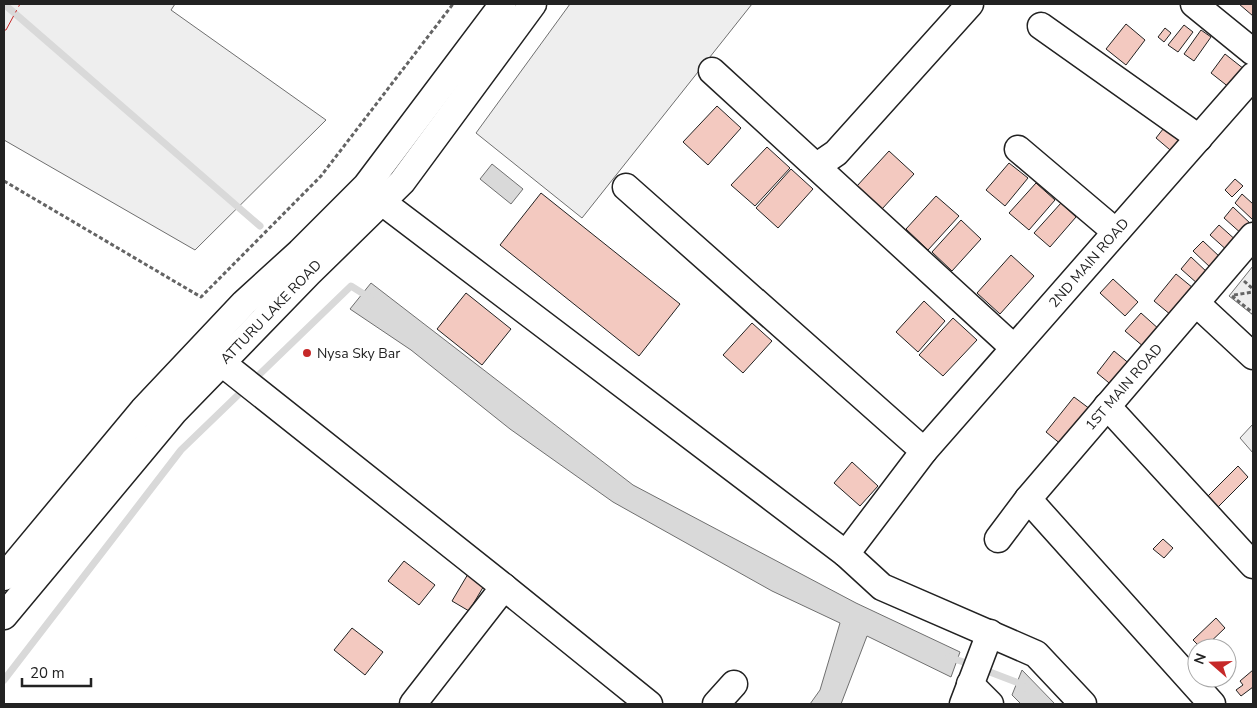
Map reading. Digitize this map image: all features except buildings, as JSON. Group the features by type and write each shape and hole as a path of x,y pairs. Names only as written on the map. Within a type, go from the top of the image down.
{"street":[{"name":"ATTURU LAKE ROAD","path":"4,616 174,412 244,303 366,186 503,4"},
{"name":"ATTURU LAKE ROAD","path":"4,578 136,417 309,273 402,182 533,4"},
{"path":"816,166 836,153 970,4"},
{"path":"1194,4 1253,52"},
{"path":"1041,26 1199,138"},
{"path":"712,70 1014,348"},
{"name":"2ND MAIN ROAD","path":"846,554 924,451 1253,76"},
{"path":"1018,149 1116,232"},
{"path":"626,186 924,451"},
{"path":"382,202 846,554 882,587 1036,654 1083,704"},
{"name":"1ST MAIN ROAD","path":"998,539 1028,498 1253,236"},
{"path":"1196,303 1253,356"},
{"path":"212,355 649,704"},
{"path":"1107,406 1253,565"},
{"path":"1028,498 1212,704"},
{"path":"413,704 504,587"},
{"path":"990,633 966,694 990,704"},
{"path":"716,704 734,684"}],"path":[{"path":"4,181 201,297 321,176 453,4"},
{"path":"1243,281 1253,291"},
{"path":"1253,291 1231,296 1253,313"}],"shaded area":[{"path":"4,4 175,4 171,10 326,120 195,250 4,140"},
{"path":"570,4 752,4 582,218 476,133"},
{"path":"492,164 523,189 511,204 480,179"},
{"path":"1253,266 1253,315 1229,296"},
{"path":"371,283 633,485 856,603 960,652 951,677 867,636 841,704 810,704 820,690 840,623 772,591 613,502 510,429 411,350 350,309"},
{"path":"1253,424 1253,453 1240,438"},
{"path":"1022,670 1055,704 1021,704 1012,695"}],"waterway":[{"path":"4,4 260,226"},
{"path":"4,680 181,450 351,286 370,298"},
{"path":"949,657 972,665"},
{"path":"982,669 1021,684 1024,688"}],"power":[{"path":"4,30 6,30 20,4"}],"place":[{"name":"Nysa Sky Bar","path":"307,353"}]}
